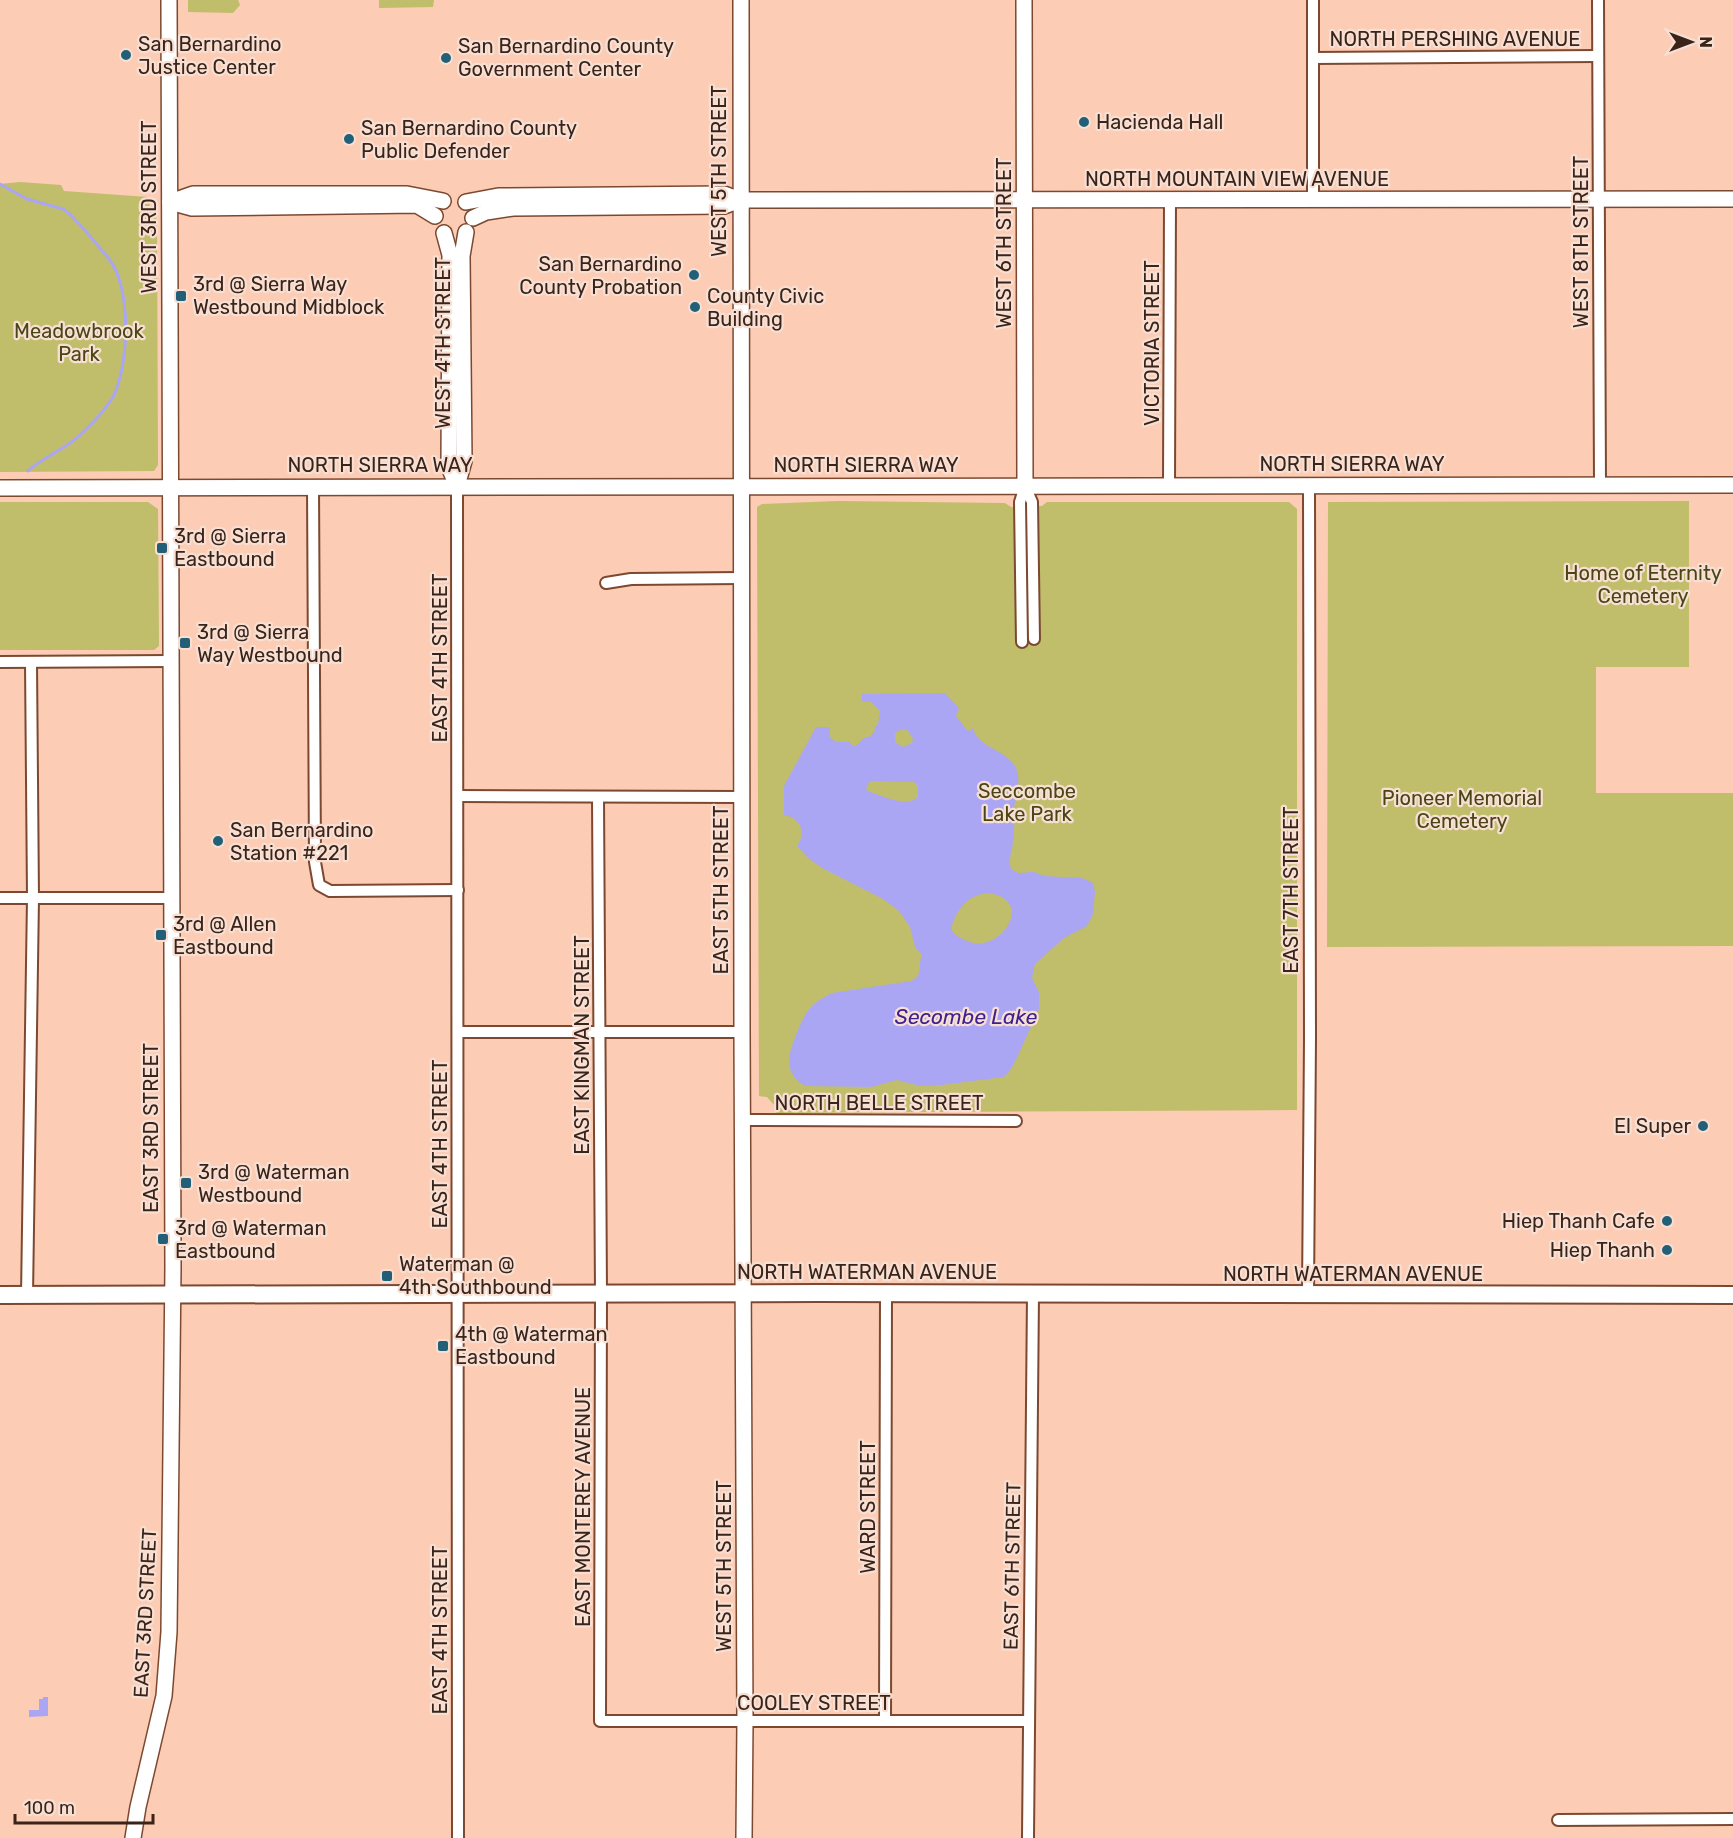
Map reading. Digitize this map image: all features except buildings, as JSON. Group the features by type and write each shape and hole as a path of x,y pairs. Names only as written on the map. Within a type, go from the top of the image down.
{"main road":[{"name":"NORTH WATERMAN AVENUE","path":"0,1295 886,1293 1733,1295"}],"street":[{"name":"WEST 3RD STREET","path":"169,0 171,487"},
{"name":"WEST 5TH STREET","path":"741,0 741,486"},
{"name":"WEST 6TH STREET","path":"1024,0 1025,486"},
{"path":"1312,0 1312,200"},
{"name":"WEST 8TH STREET","path":"1598,0 1600,485"},
{"name":"NORTH PERSHING AVENUE","path":"1313,58 1598,56"},
{"path":"170,202 193,194 407,194 443,201 455,198 470,206 473,218 466,232 457,236 444,233 439,229 435,216 436,210 443,201"},
{"name":"NORTH MOUNTAIN VIEW AVENUE","path":"466,202 498,196 619,194 724,194 740,200 1733,199"},
{"name":"NORTH MOUNTAIN VIEW AVENUE","path":"473,218 486,212 506,208 724,206 740,200"},
{"name":"VICTORIA STREET","path":"1169,485 1170,201"},
{"path":"170,202 192,208 417,205 435,216"},
{"name":"WEST 4TH STREET","path":"458,486 465,461 462,256 466,232"},
{"name":"WEST 4TH STREET","path":"444,233 450,255 449,467 458,486"},
{"name":"EAST 7TH STREET","path":"1308,1294 1309,485"},
{"name":"NORTH SIERRA WAY","path":"0,488 1733,485"},
{"path":"313,486 315,870 319,885 330,891 458,890"},
{"name":"EAST 4TH STREET","path":"458,486 458,1838"},
{"name":"EAST 5TH STREET","path":"741,486 744,1293"},
{"path":"1025,486 1032,502 1034,639"},
{"path":"1022,642 1020,502 1025,486"},
{"name":"EAST 3RD STREET","path":"133,1838 140,1796 158,1727 168,1665 172,1295 171,487"},
{"path":"606,583 631,579 741,578"},
{"path":"0,662 172,661"},
{"path":"27,1295 33,898 32,662"},
{"path":"458,796 742,797"},
{"name":"EAST KINGMAN STREET","path":"598,796 601,1294"},
{"path":"0,898 172,898"},
{"path":"458,1032 742,1032"},
{"name":"NORTH BELLE STREET","path":"742,1120 1016,1121"},
{"name":"WEST 5TH STREET","path":"744,1293 744,1838"},
{"name":"WARD STREET","path":"885,1721 886,1293"},
{"name":"EAST MONTEREY AVENUE","path":"600,1721 601,1294"},
{"name":"EAST 6TH STREET","path":"1029,1838 1033,1294"},
{"name":"COOLEY STREET","path":"600,1721 1029,1721"},
{"path":"1558,1820 1733,1819"}],"green space":[{"path":"188,0 238,0 240,5 233,13 188,12"},
{"path":"379,0 434,0 433,7 379,8"},
{"name":"Meadowbrook Park","path":"20,182 61,185 64,191 148,197 152,215 157,219 158,465 154,471 0,472 0,184"},
{"name":"Seccombe Lake Park","path":"838,501 1005,503 1011,507 1042,506 1047,502 1289,502 1297,509 1297,1110 776,1113 775,1106 767,1097 759,1096 757,507 762,504"},
{"name":"Pioneer Memorial Cemetery","path":"1689,501 1689,667 1596,667 1596,793 1733,793 1733,946 1327,947 1328,502"},
{"path":"0,502 148,502 158,509 159,646 154,650 0,650"}],"water":[{"name":"Secombe Lake","path":"945,693 959,708 956,716 967,730 970,731 973,728 980,740 1012,762 1018,773 1011,869 1018,873 1034,872 1044,876 1082,878 1093,883 1095,892 1093,914 1087,926 1064,938 1035,964 1032,978 1039,992 1039,1009 1016,1060 1004,1077 934,1086 920,1086 897,1080 871,1087 805,1086 798,1081 790,1069 791,1050 802,1020 817,1002 832,993 911,981 918,976 920,970 922,955 915,947 910,927 899,911 883,899 822,868 808,858 797,846 802,831 798,822 784,815 784,786 816,727 830,727 830,737 836,742 849,742 853,746 876,730 874,728 878,724 880,711 871,702 862,702 862,694","holes":["902,729 907,730 913,738 912,743 903,747 895,742 895,733","870,781 914,782 918,786 918,797 901,801 868,791 866,788","987,893 1002,897 1010,905 1012,915 1008,926 1000,935 990,941 978,943 961,938 951,929 963,905 980,894"]},
{"path":"48,1697 48,1716 29,1717 29,1710 39,1710 39,1699"}],"waterway":[{"path":"0,184 27,199 63,209 71,215 109,259 122,288 125,307 125,347 113,397 89,427 28,471"}],"place":[{"name":"San Bernardino Justice Center","path":"126,55"},
{"name":"San Bernardino County Government Center","path":"446,58"},
{"name":"Hacienda Hall","path":"1084,122"},
{"name":"San Bernardino County Public Defender","path":"349,139"},
{"name":"San Bernardino County Probation","path":"694,275"},
{"name":"3rd @ Sierra Way Westbound Midblock","path":"181,296"},
{"name":"County Civic Building","path":"695,307"},
{"name":"3rd @ Sierra Eastbound","path":"162,548"},
{"name":"3rd @ Sierra Way Westbound","path":"185,643"},
{"name":"San Bernardino Station #221","path":"218,841"},
{"name":"3rd @ Allen Eastbound","path":"161,935"},
{"name":"El Super","path":"1703,1126"},
{"name":"3rd @ Waterman Westbound","path":"186,1183"},
{"name":"Hiep Thanh Cafe","path":"1667,1221"},
{"name":"3rd @ Waterman Eastbound","path":"163,1239"},
{"name":"Hiep Thanh","path":"1667,1250"},
{"name":"Waterman @ 4th Southbound","path":"387,1276"},
{"name":"4th @ Waterman Eastbound","path":"443,1346"}],"park label":[{"name":"Home of Eternity Cemetery","path":"1643,584"}]}
